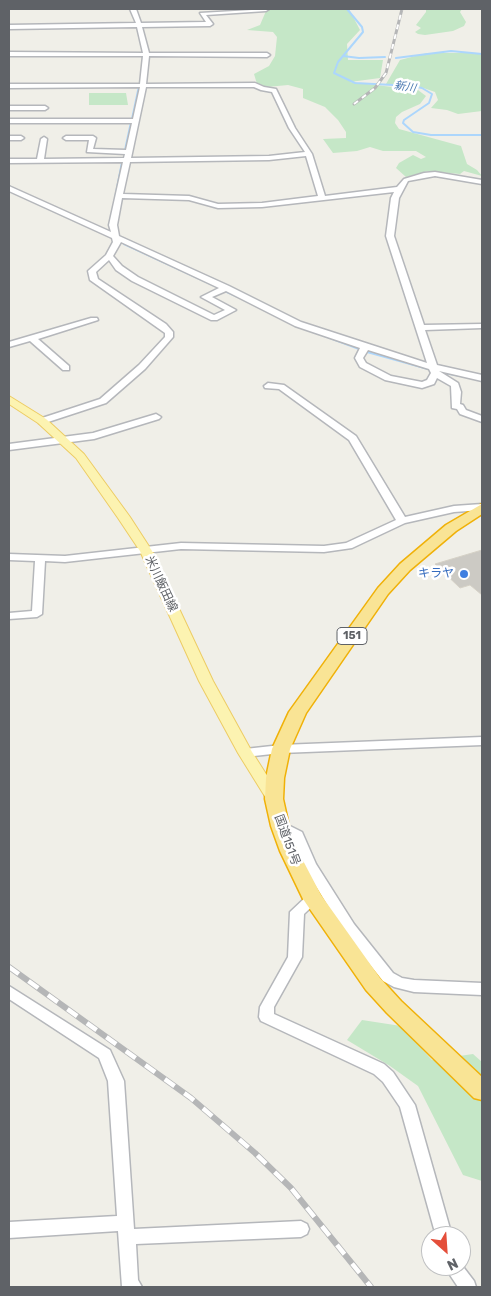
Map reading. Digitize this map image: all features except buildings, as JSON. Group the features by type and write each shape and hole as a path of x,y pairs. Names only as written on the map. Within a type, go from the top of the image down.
{"highway":[{"name":"国道151号","path":"482,508 428,546 405,567 384,591 298,712 281,749 275,778 274,800 280,826 289,851 313,899 373,984 394,1007 482,1091"}],"main road":[{"name":"米川飯田線","path":"9,399 42,420 65,441 99,480 146,551 206,681 244,752 274,800"}],"street":[{"path":"42,420 103,401 142,367 169,338 169,332 164,326 94,280 92,271 109,256 117,242 112,225 120,196 145,76 146,54 140,26 133,9"},
{"path":"9,27 210,24 202,14 266,9"},
{"path":"9,54 267,55"},
{"path":"9,86 255,85 263,89 274,90 292,128 309,154 322,198"},
{"path":"9,108 45,108"},
{"path":"9,120 135,120"},
{"path":"9,138 21,138"},
{"path":"66,138 93,138 89,151 128,152"},
{"path":"40,161 44,139"},
{"path":"9,161 269,158 309,154"},
{"path":"365,347 359,358 364,365 388,378 422,385 431,382 434,370 390,236 395,198 406,180 424,175 449,176 482,182"},
{"path":"9,188 226,288 298,324 434,370 482,378"},
{"path":"120,196 189,198 218,206 275,204 399,189"},
{"path":"109,256 119,268 135,279 214,318 232,310 205,297 226,288"},
{"path":"9,345 94,320"},
{"path":"421,328 482,326"},
{"path":"31,338 66,368"},
{"path":"434,370 455,385 457,392 455,406 460,407 463,412 482,418"},
{"path":"268,386 281,387 353,438 402,521"},
{"path":"9,447 65,441 100,434 156,417"},
{"path":"9,557 65,559 181,546 337,548 348,546 402,521 454,509 482,508"},
{"path":"9,616 37,614 40,559"},
{"path":"244,752 482,741"},
{"path":"280,826 297,835 310,865 349,928 388,977 399,983 414,986 482,989"},
{"path":"313,899 297,912 294,957 267,1007 266,1016 379,1069 388,1077 407,1105 441,1226"},
{"path":"9,992 105,1054 116,1082 130,1286 134,1287"},
{"path":"9,1230 301,1229"},
{"path":"460,1276 468,1287"}],"green space":[{"path":"270,9 349,9 360,30 347,44 348,60 383,60 380,78 350,82 418,90 426,96 420,104 402,112 396,117 395,123 399,129 461,146 467,164 477,170 482,176 464,171 460,174 428,171 406,177 396,168 399,163 413,155 421,159 426,157 416,151 383,151 370,147 357,151 333,153 323,139 346,138 346,132 338,120 325,107 303,98 303,89 288,85 267,87 257,84 254,74 269,66 275,56 277,37 273,32 247,30 260,25 266,11"},
{"path":"426,9 462,9 460,12 466,22 464,26 453,31 425,35 418,34 415,32 421,28 416,25 426,12"},
{"path":"427,53 482,53 482,111 458,114 447,110 431,108 438,100 435,92 412,84 386,84 400,60"},
{"path":"89,93 126,93 128,105 89,105"},
{"path":"362,1020 401,1026 432,1060 473,1054 482,1062 482,1181 463,1175 418,1086 390,1066 347,1040"}],"waterway":[{"name":"新川","path":"343,56 363,32 362,27 347,9"},
{"path":"396,58 451,51 482,54"},
{"path":"343,56 359,58 385,57"},
{"name":"新川","path":"343,56 338,62 334,73 355,83 412,86 422,88 432,94 429,103 404,120 403,123 413,132 431,135 482,135"},
{"path":"132,119 139,86"},
{"path":"125,150 131,122"},
{"path":"113,209 122,162"},
{"path":"124,244 215,286"},
{"path":"227,292 238,297"},
{"path":"314,332 359,349"},
{"path":"356,347 360,349"},
{"path":"368,352 429,369"},
{"path":"436,371 467,377"}],"railway":[{"path":"354,104 375,88 386,73 402,9"},
{"path":"9,967 191,1098 255,1153 291,1188 371,1287"}],"place":[{"name":"キラヤ","path":"464,574"}]}
